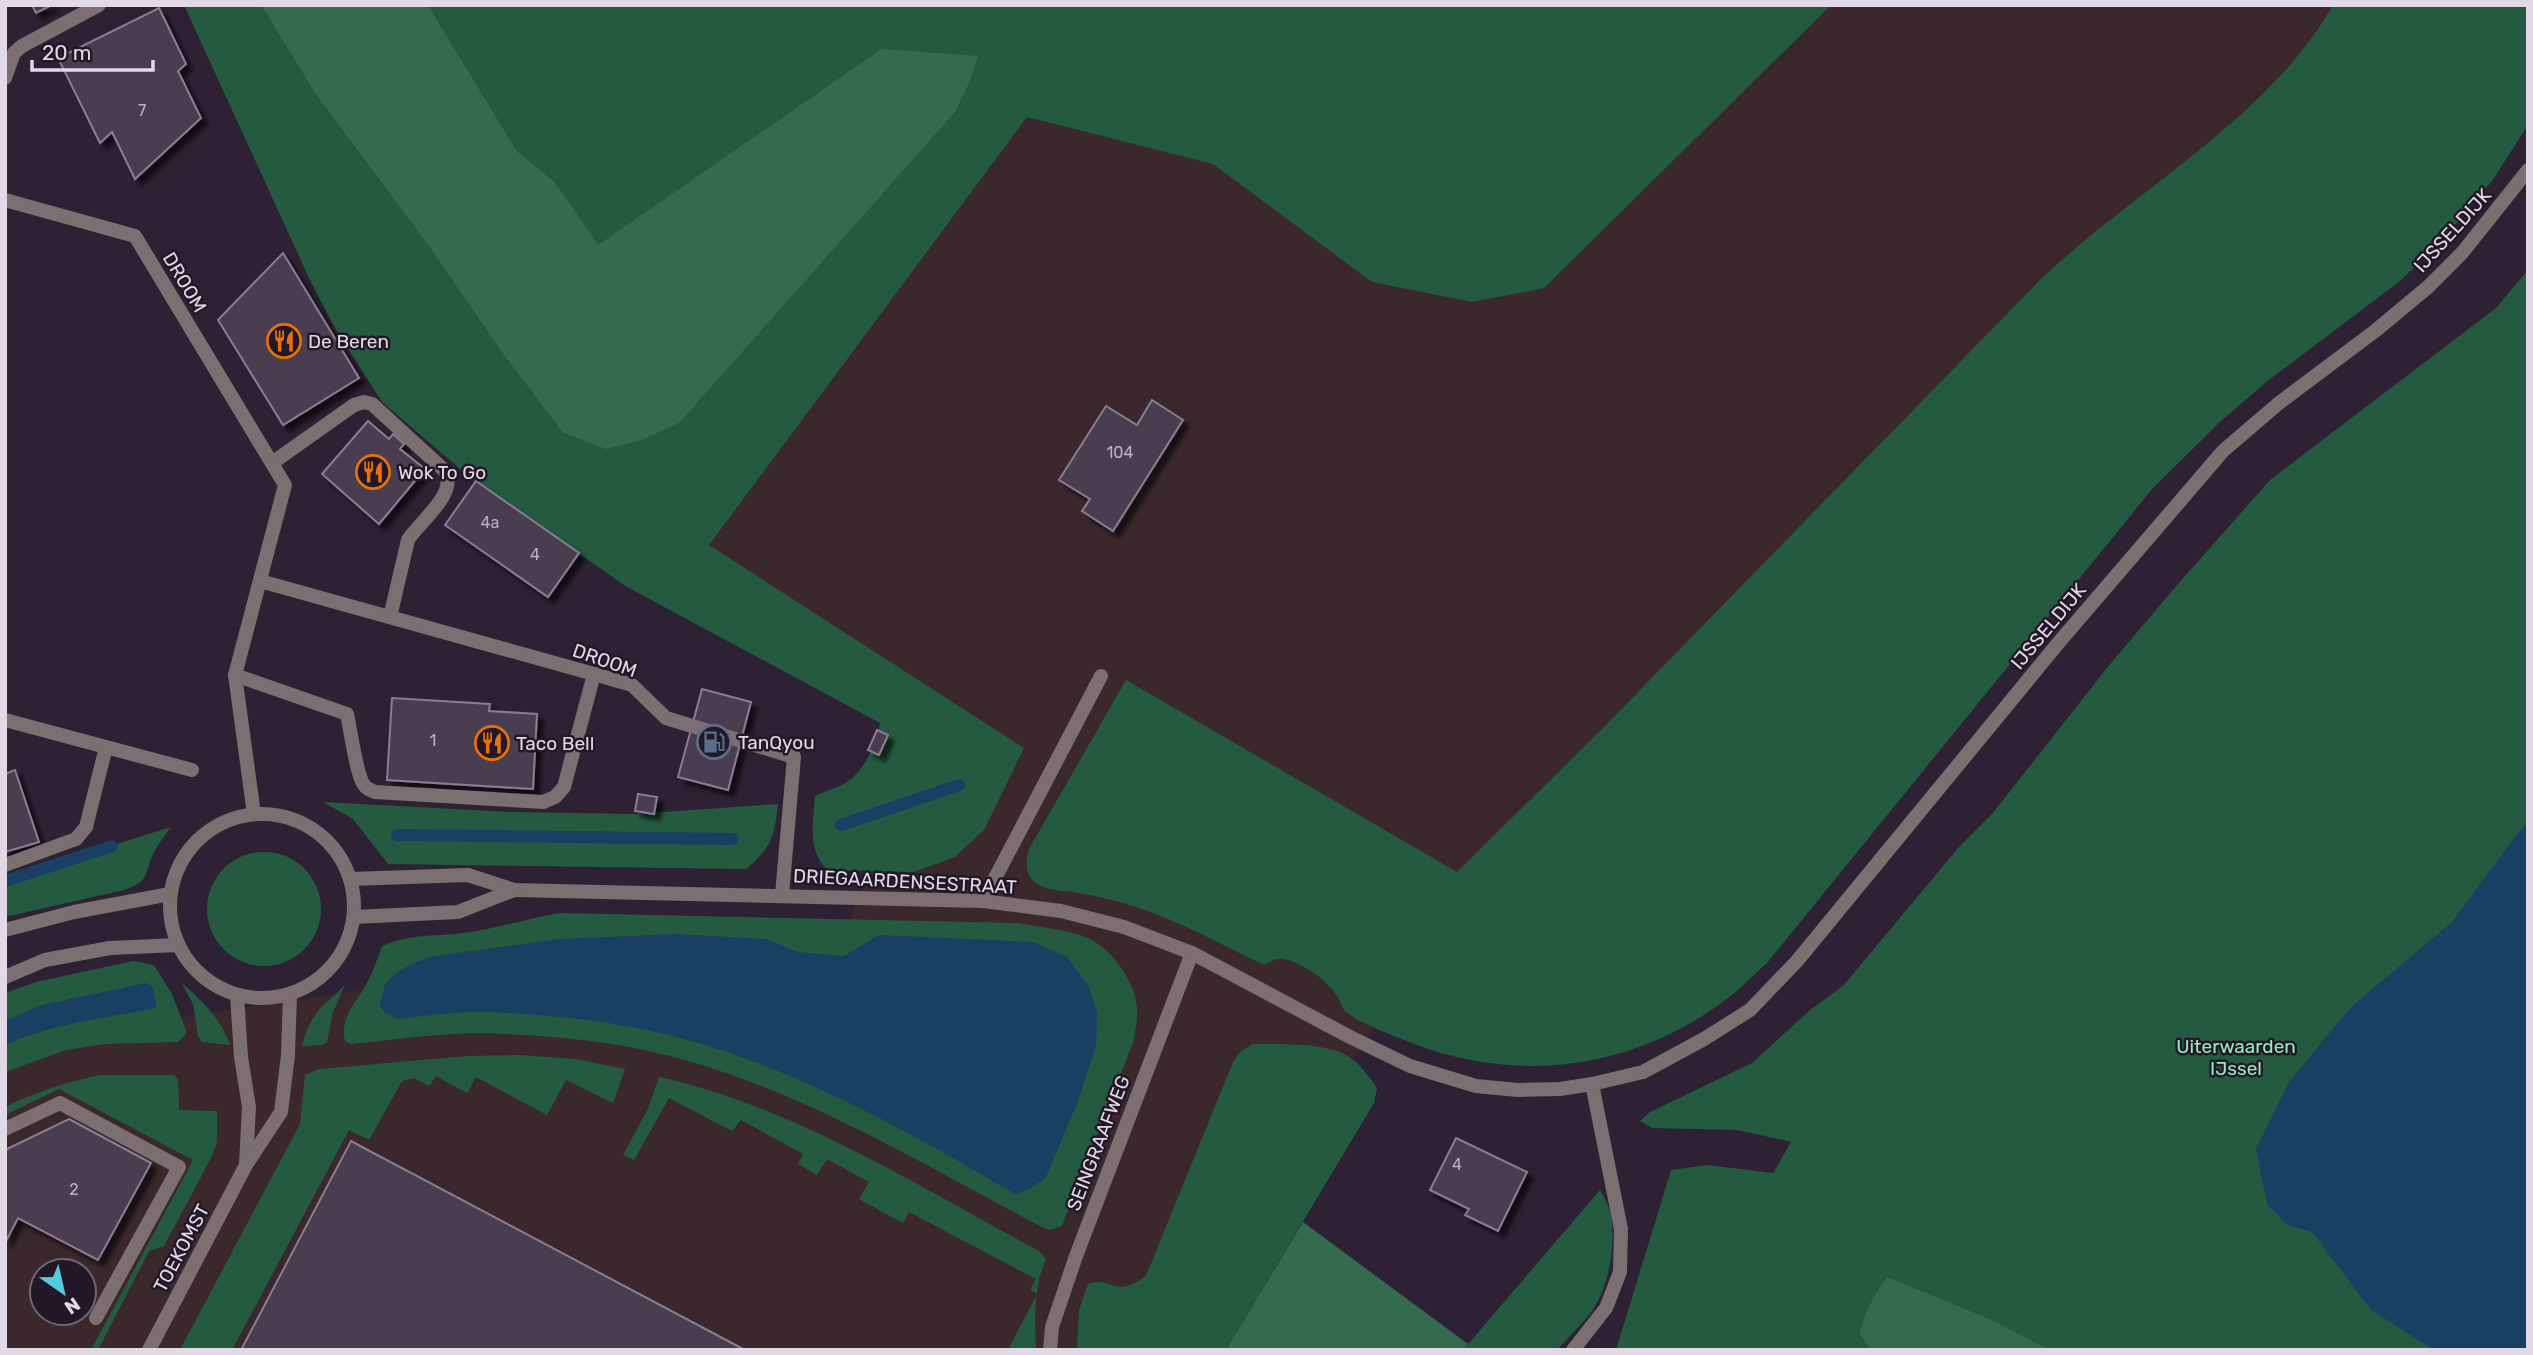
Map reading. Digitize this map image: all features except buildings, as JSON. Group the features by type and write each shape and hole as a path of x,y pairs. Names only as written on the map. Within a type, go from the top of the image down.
{"street":[{"path":"5,78 14,53 22,46 99,5"},
{"name":"IJSSELDIJK","path":"1592,1084 1643,1072 1750,1010 1797,961 2060,641 2224,451 2280,403 2428,288 2462,253 2528,170"},
{"name":"DROOM","path":"5,200 135,236 285,485 235,675 254,814"},
{"path":"272,463 354,405 364,402 372,404 449,476 448,488 443,498 408,540 390,617"},
{"name":"DROOM","path":"260,581 632,685 666,718 794,757 782,895"},
{"path":"235,675 347,713 358,773 363,785 375,792 543,802 555,797 564,787 594,674"},
{"path":"983,901 1101,676"},
{"path":"5,720 192,770"},
{"path":"5,865 76,839 86,827 106,747"},
{"path":"254,814 286,816 311,827 331,844 346,866 350,879 354,891 354,917 347,943 333,965 313,982 290,994 264,998 237,995 214,985 193,968 178,946 171,921 170,894 177,869 191,847 211,828 234,817 254,814"},
{"name":"DRIEGAARDENSESTRAAT","path":"350,879 468,875 514,890 983,901 1061,911 1124,927 1192,953 1410,1066 1476,1086 1560,1089 1592,1084"},
{"name":"DRIEGAARDENSESTRAAT","path":"354,917 458,912 514,890"},
{"path":"5,930 74,912 170,894"},
{"path":"5,977 46,960 110,948 178,946"},
{"name":"SEINGRAAFWEG","path":"1050,1350 1052,1327 1076,1256 1192,953"},
{"name":"TOEKOMST","path":"149,1350 246,1165 282,1112 288,1055 290,994"},
{"name":"TOEKOMST","path":"237,995 241,1057 249,1107 246,1165"},
{"path":"1573,1350 1606,1308 1620,1272 1621,1229 1592,1084"},
{"path":"5,1129 60,1102 179,1167 98,1314"}],"shaded area":[{"path":"1764,5 2356,5 1459,918 1228,1223 1209,1350 5,1350 5,1059 104,1028 458,976 819,993 932,721 647,532 1006,95"}],"green space":[{"path":"184,5 261,5 314,92 562,432 881,49 597,246 555,182 517,151 428,5 1831,5 1544,288 1472,302 1372,282 1213,164 1027,117 709,545 1024,748 984,830 955,857 914,872 827,870 816,853 813,825 815,796 854,777 873,747 880,723 627,587 473,480 382,402 336,330 309,278"},
{"path":"261,5 428,5 517,151 555,182 598,245 881,49 978,56 955,112 679,423 642,440 606,449 562,432 314,92"},
{"path":"2333,5 2528,5 2528,125 2492,181 2439,244 2400,281 2265,383 2220,422 2153,488 1767,963 1733,994 1692,1022 1655,1041 1616,1055 1576,1063 1535,1066 1494,1064 1453,1056 1396,1037 1351,1016 1326,982 1293,962 1276,959 1264,965 1185,926 1152,913 1107,899 1046,888 1030,876 1027,863 1029,849 1126,680 1457,872 1604,727 2041,279 2198,151 2274,83 2306,45"},
{"name":"Uiterwaarden IJssel","path":"2528,270 2528,1350 1616,1350 1671,1170 1707,1165 1773,1173 1791,1142 1738,1130 1652,1128 1640,1121 1650,1112 1752,1063 1810,1010 1843,986 1959,847 1992,814 2107,668 2171,592 2270,480 2496,308"},
{"path":"323,802 510,812 634,814 778,804 770,841 746,869 388,864 353,819"},
{"path":"171,827 154,852 139,883 124,890 5,917 5,879"},
{"path":"264,852 286,856 304,869 317,887 321,909 317,931 304,949 286,962 264,966 242,962 224,949 211,931 207,909 211,887 224,869 242,856"},
{"path":"561,913 1018,923 1067,932 1093,941 1111,955 1126,975 1135,996 1137,1020 1134,1040 1062,1226 1049,1230 1040,1226 872,1137 757,1084 697,1064 635,1048 527,1035 466,1033 351,1044 345,1041 346,1019 369,978 382,946 414,937 475,931"},
{"path":"133,961 154,965 172,994 186,1030 186,1034 178,1042 105,1044 66,1050 5,1072 5,993 36,982"},
{"path":"181,982 216,1018 230,1045 202,1042 198,1036 193,1004"},
{"path":"345,985 333,1012 327,1042 323,1045 302,1046 313,1017"},
{"path":"1253,1044 1310,1046 1342,1053 1357,1063 1377,1088 1374,1103 1226,1350 1077,1350 1079,1310 1088,1284 1103,1282 1120,1287 1135,1283 1146,1276 1233,1062 1240,1052"},
{"path":"521,1055 575,1059 625,1069 613,1103 566,1080 547,1115 476,1077 467,1093 436,1076 429,1086 414,1078 402,1081 369,1140 349,1130 232,1350 180,1350 300,1124 305,1075 319,1069 468,1056"},
{"path":"100,1075 174,1075 178,1079 179,1110 217,1111 217,1142 164,1246 149,1251 98,1350 91,1350 193,1160 59,1089 5,1115 5,1107 28,1097 63,1084"},
{"path":"659,1077 709,1090 807,1128 901,1175 1039,1251 1046,1259 1037,1294 1030,1290 1036,1279 909,1212 903,1223 859,1199 869,1182 827,1159 817,1175 798,1164 803,1154 741,1120 732,1131 669,1098 634,1160 623,1155 648,1109"},
{"path":"1600,1190 1611,1215 1612,1253 1602,1292 1590,1314 1557,1350 1463,1350"},
{"path":"1303,1222 1468,1344 1463,1350 1226,1350"},
{"path":"1887,1277 1994,1321 2049,1350 1871,1350 1860,1334 1870,1304"},
{"path":"1037,1295 1036,1350 1008,1350"}],"water":[{"path":"2528,823 2528,1350 2434,1350 2371,1310 2312,1232 2287,1225 2267,1204 2256,1149 2289,1082 2351,1007 2452,922"},
{"path":"676,934 766,939 798,952 844,956 879,935 1033,942 1067,957 1088,985 1097,1012 1096,1046 1078,1101 1046,1177 1030,1189 1015,1194 925,1142 830,1094 781,1072 681,1038 614,1024 524,1014 466,1012 398,1019 386,1014 380,1006 385,984 395,974 413,963 434,956 559,939"},
{"path":"146,983 152,986 157,1006 152,1009 59,1027 5,1045 5,1021 42,1005"}],"waterway":[{"path":"841,825 959,785"},
{"path":"397,835 733,839"},
{"path":"5,881 112,846"}],"place":[{"name":"De Beren","path":"284,341"},
{"name":"Wok To Go","path":"373,472"},
{"name":"TanQyou","path":"714,742"},
{"name":"Taco Bell","path":"492,743"}]}
